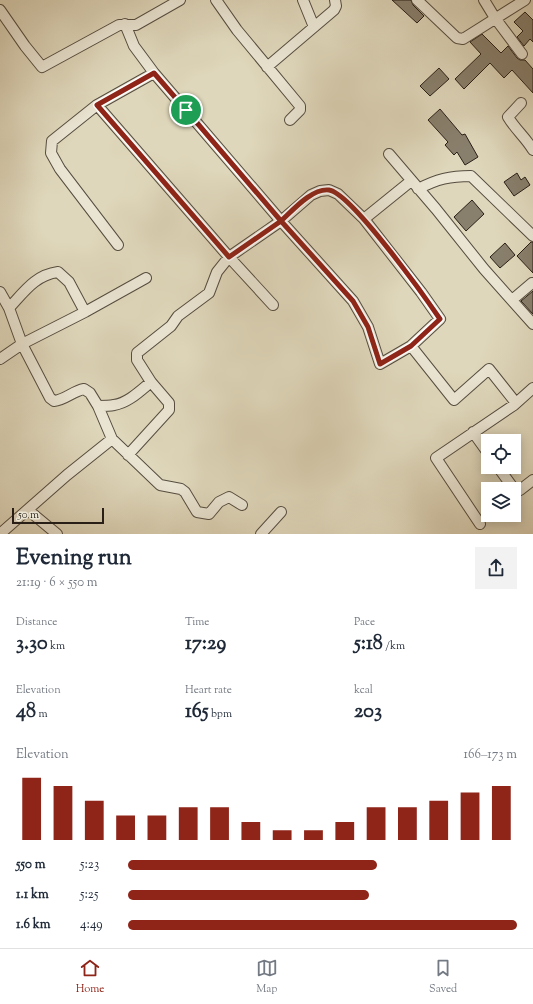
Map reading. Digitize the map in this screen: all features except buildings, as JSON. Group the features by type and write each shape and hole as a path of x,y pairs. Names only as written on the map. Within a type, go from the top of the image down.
{"street":[{"path":"0,10 25,46 42,67 119,25 136,25 180,0"},
{"path":"216,0 237,30 300,106 300,110 290,120"},
{"path":"303,0 314,27"},
{"path":"267,67 334,10 336,6 335,0"},
{"path":"417,0 463,39 526,0"},
{"path":"484,0 495,18 522,54"},
{"path":"126,24 134,46 154,73 281,221 353,301 368,327 380,364 411,346 440,319 421,292 364,219 338,194 329,190 320,191 311,195 281,221 229,257 216,272 209,293 178,316 171,326 137,353 137,360 151,382 169,403 169,410 128,455"},
{"path":"118,245 60,169 51,153 52,141 97,105 154,73"},
{"path":"522,103 508,117 533,150"},
{"path":"97,105 229,257 273,305"},
{"path":"389,154 436,209 484,269 533,324"},
{"path":"364,219 415,185 457,176 471,176 532,233"},
{"path":"9,308 34,282 50,273 58,272 69,282 85,312"},
{"path":"0,359 22,344 85,312 146,278"},
{"path":"512,300 532,283"},
{"path":"0,292 9,308 22,344 50,398 54,401 59,401 78,390 84,389 90,393 98,406 112,439 160,485 181,489 185,492 197,512 209,514 219,502 229,497 242,505"},
{"path":"411,346 454,400 489,369 516,403"},
{"path":"98,406 113,406 121,404 151,382"},
{"path":"480,524 436,458 516,403 533,388"},
{"path":"473,432 481,444"},
{"path":"0,534 67,475 112,439"},
{"path":"521,489 533,480"},
{"path":"28,510 57,534"},
{"path":"261,534 281,512"}],"route":[{"path":"186,110 154,73 97,105 229,257 281,221 353,301 368,327 380,364 411,346 440,319 421,292 364,219 338,194 329,190 320,191 311,195 281,221 186,110"}]}
